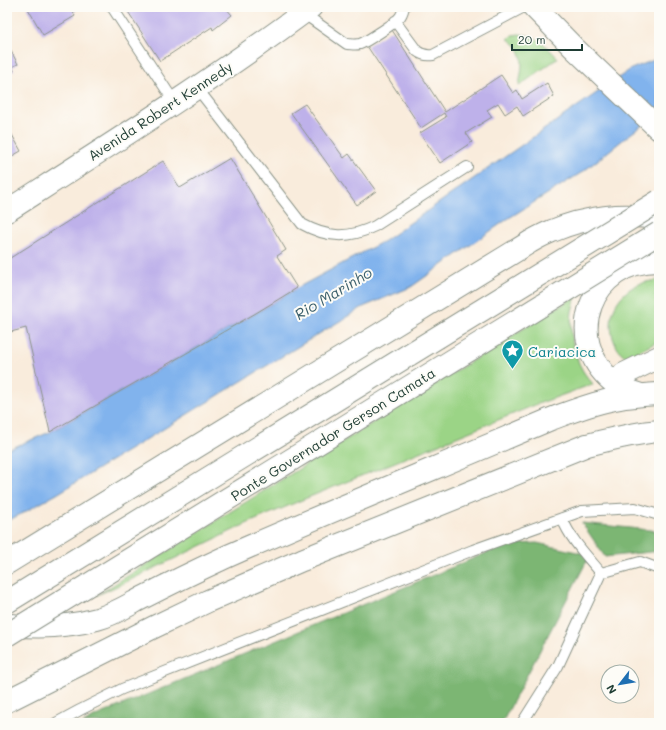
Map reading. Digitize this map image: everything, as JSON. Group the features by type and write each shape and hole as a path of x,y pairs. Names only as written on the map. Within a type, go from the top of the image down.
{"main road":[{"path":"534,7 573,47 659,129"},
{"name":"Avenida Robert Kennedy","path":"7,212 226,69 307,10"},
{"name":"Ponte Governador Gerson Camata","path":"7,602 659,201"},
{"path":"7,563 530,242 552,230 601,218 626,216 659,219"},
{"name":"Ponte Governador Gerson Camata","path":"7,635 659,233"},
{"path":"641,393 614,383 594,360 589,346 587,318 597,293 605,282 615,273 640,263 659,261"},
{"path":"641,393 623,377 624,374 659,357"},
{"path":"7,624 53,627 76,624 98,618 119,610 219,560 282,532 551,419 580,408 641,393"},
{"path":"7,701 99,654 208,602 302,560 587,445 617,437 659,431"}],"lane":[{"path":"112,7 175,103"},
{"path":"307,10 347,44 359,44 396,21 403,13 404,7"},
{"path":"396,21 416,51 421,55 427,56 434,54 524,7"},
{"path":"197,88 302,224 320,233 342,236 364,231 375,226 467,167"},
{"path":"56,723 122,689 473,550 582,511 635,508 659,516"},
{"path":"562,518 576,543 601,573"},
{"path":"522,723 558,666 601,573 640,562 659,568"}],"green space":[{"path":"519,34 531,36 541,42 558,58 519,86 522,66 521,54 514,44 508,39 512,35"},
{"path":"659,280 659,341 626,358 618,349 612,331 611,322 616,305 627,291 635,286"},
{"path":"576,296 571,319 574,350 584,373 593,384 535,405 302,500 246,524 97,595"},
{"path":"582,523 659,531 659,551 605,557"},
{"path":"537,543 590,555 502,723 83,723 98,715 491,551 513,544"}],"water":[{"name":"Rio Marinho","path":"659,58 659,113 584,171 509,218 411,287 363,307 57,494 7,521 7,450 50,432 297,288 384,241 631,69"}],"building":[{"path":"27,7 81,7 73,12 75,16 43,35"},
{"path":"125,7 225,7 232,15 213,30 212,27 160,61"},
{"path":"392,30 445,112 501,75 513,93 517,90 522,99 547,83 554,96 523,116 517,106 505,114 498,103 487,110 492,117 466,133 472,142 440,163 420,133 446,117 444,113 421,128 367,46"},
{"path":"7,44 18,64 12,67 14,71 7,74"},
{"path":"305,104 344,158 349,154 376,191 357,205 291,113"},
{"path":"11,133 21,151 7,159 7,135"},
{"path":"230,158 286,250 277,256 297,288 50,432 26,328 7,333 7,260 163,161 180,188"}],"place":[{"name":"Cariacica","path":"513,370"}]}
